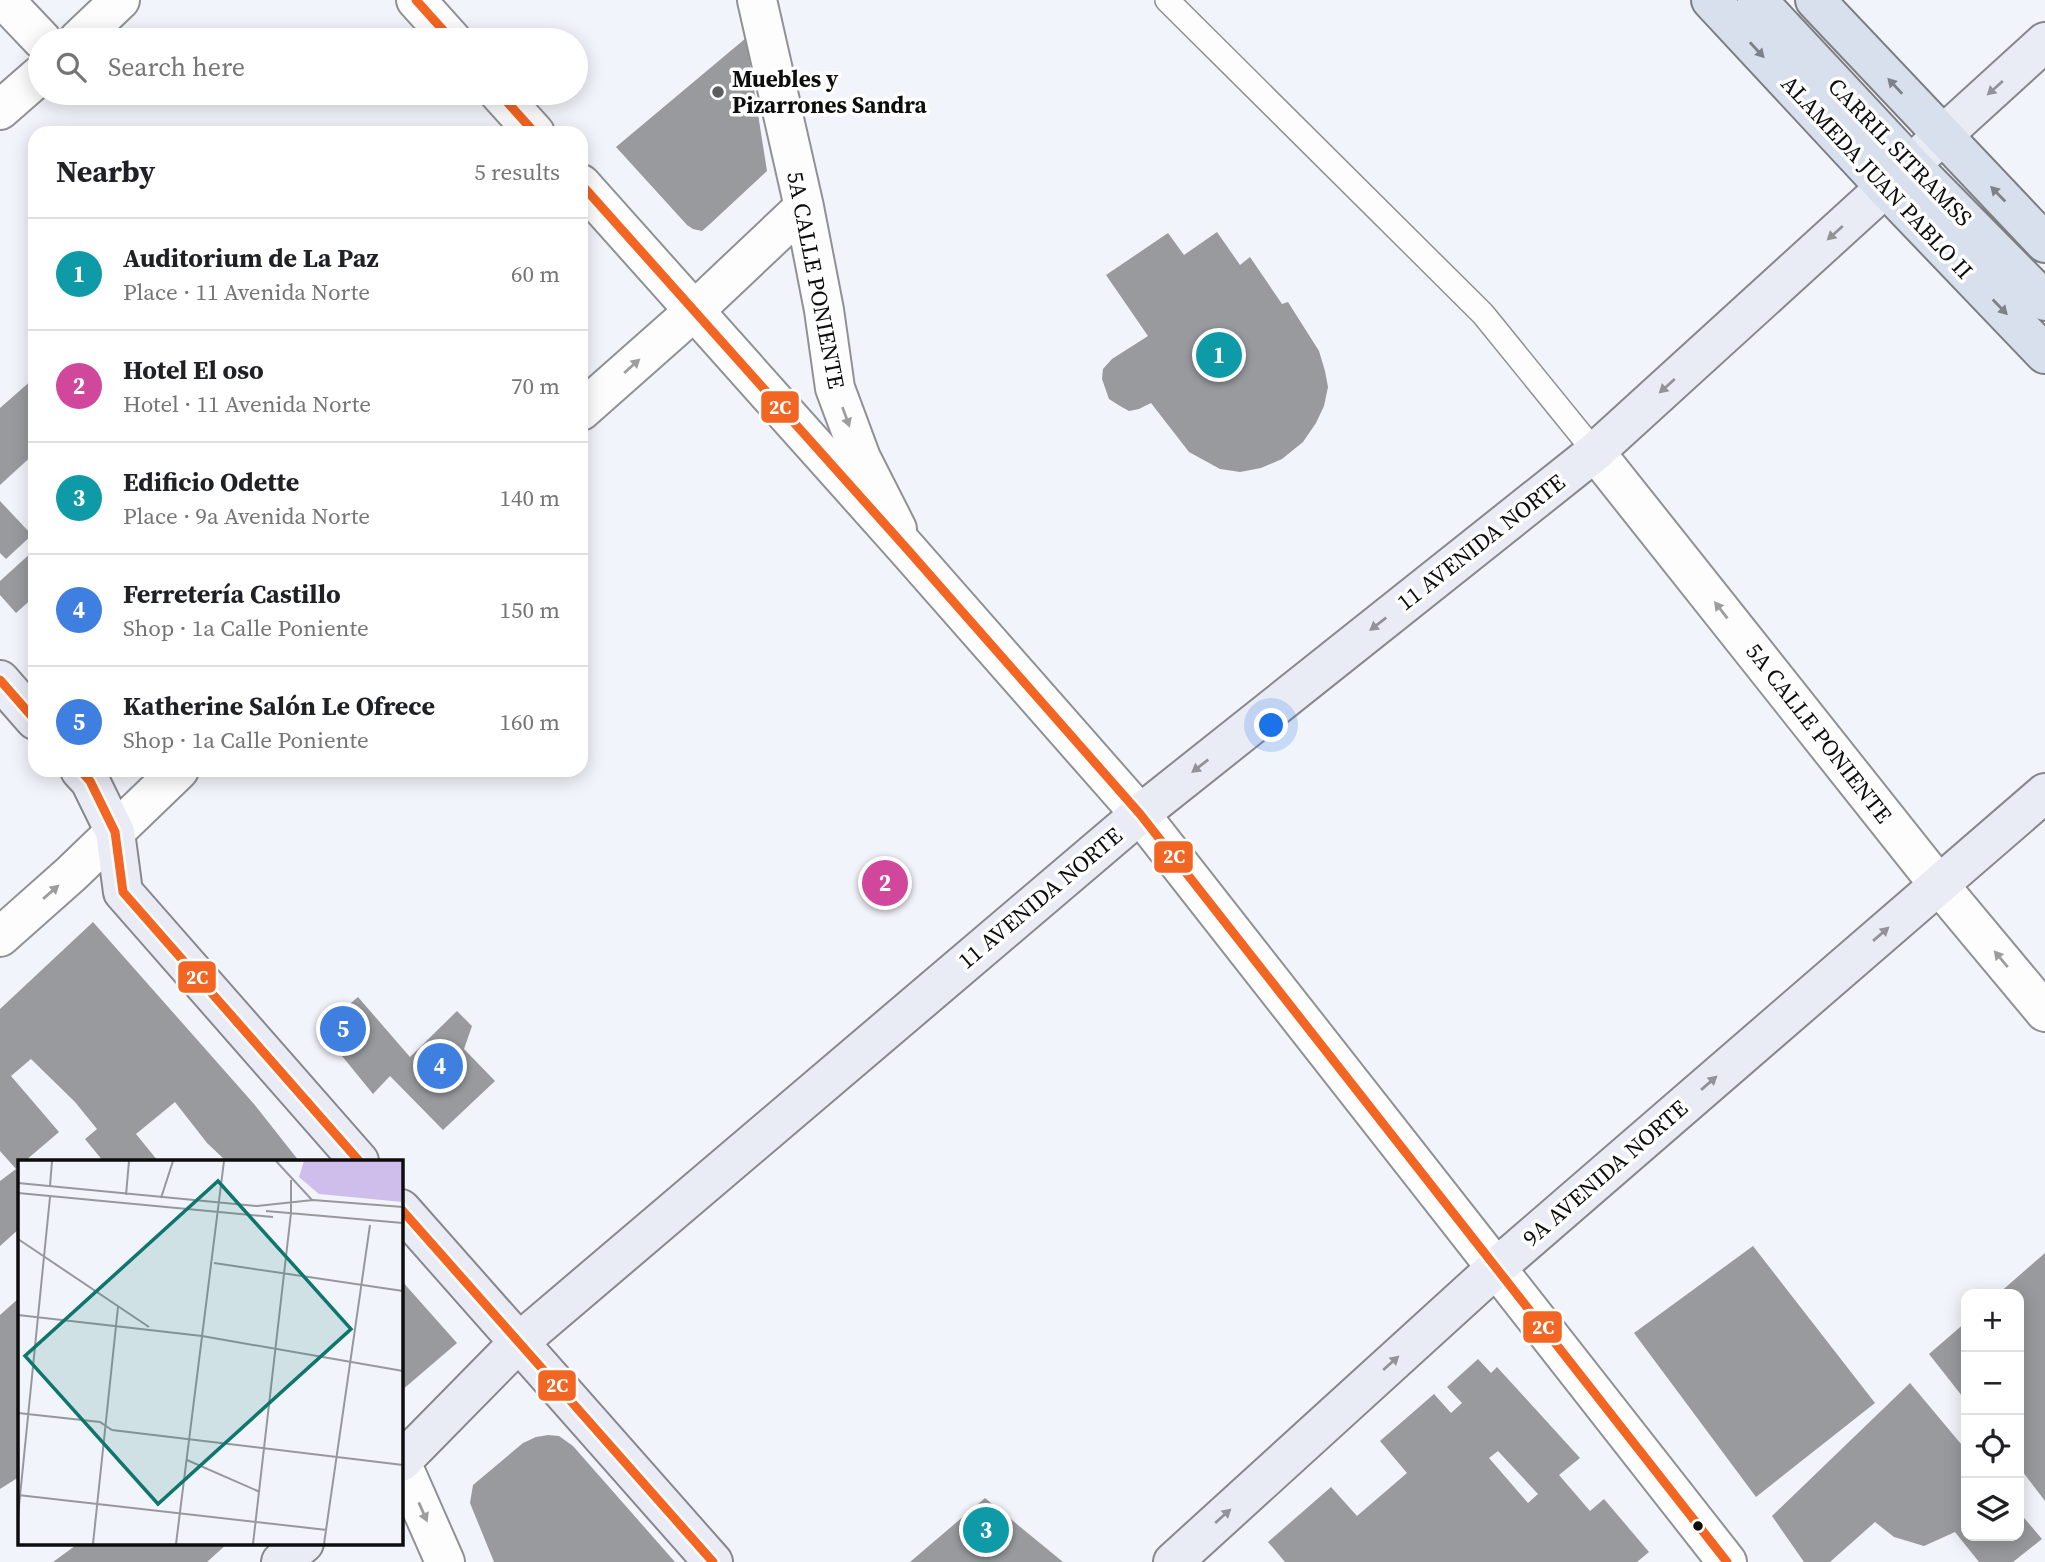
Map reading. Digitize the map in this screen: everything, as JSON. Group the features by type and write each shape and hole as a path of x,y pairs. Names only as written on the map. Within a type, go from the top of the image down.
{"main road":[{"name":"ALAMEDA JUAN PABLO II","path":"1711,0 1898,176 2045,354"},
{"name":"CARRIL SITRAMSS","path":"1757,0 1898,176 2045,301"},
{"path":"1815,0 2045,243"},
{"name":"11 AVENIDA NORTE","path":"402,1461 518,1343 1140,814 1595,452 2045,42"},
{"path":"0,680 28,712"},
{"path":"86,777 115,832 123,892 358,1160"},
{"name":"9A AVENIDA NORTE","path":"1173,1562 1497,1267 2045,793"},
{"path":"402,1210 713,1562"},
{"path":"281,1562 303,1544"}],"street":[{"path":"4,0 31,28"},
{"path":"91,28 120,0"},
{"path":"416,0 441,28"},
{"name":"5A CALLE PONIENTE","path":"757,0 804,207 824,310 835,388 861,458 907,549"},
{"path":"0,110 28,86"},
{"path":"510,105 529,126"},
{"path":"588,192 1140,814 1727,1562"},
{"path":"588,405 694,311 804,207"},
{"name":"5A CALLE PONIENTE","path":"1595,452 1939,885 2045,1012"},
{"path":"0,937 71,874 171,777"},
{"path":"402,1464 445,1562"}],"lane":[{"path":"1167,0 1483,314 1595,452"}],"building":[{"name":"Muebles y Pizarrones Sandra","path":"746,38 767,171 702,231 693,229 616,147"},
{"path":"1217,232 1240,265 1250,257 1282,304 1288,302 1319,351 1328,387 1324,406 1303,442 1282,459 1261,468 1240,472 1220,469 1189,452 1151,403 1129,411 1109,399 1102,379 1103,369 1112,359 1148,336 1106,275 1168,233 1184,255"},
{"path":"28,383 28,459 0,485 0,408"},
{"path":"0,501 28,531 28,539 6,559 0,553"},
{"path":"28,556 28,602 16,613 0,595 0,581"},
{"path":"93,922 254,1104 298,1160 225,1160 207,1143 175,1102 136,1134 157,1160 102,1160 85,1139 97,1129 75,1102 31,1059 11,1076 59,1132 26,1160 18,1160 16,1169 0,1151 0,1009"},
{"path":"358,997 410,1057 457,1011 472,1026 464,1049 495,1081 443,1130 390,1076 373,1094 320,1029"},
{"path":"16,1169 18,1172 18,1230 0,1246 0,1181"},
{"path":"1753,1246 1875,1403 1756,1497 1634,1333"},
{"path":"2045,1253 2045,1501 2024,1474 2024,1289 2004,1289"},
{"path":"402,1281 457,1343 402,1390"},
{"path":"18,1299 18,1478 0,1489 0,1315"},
{"path":"1961,1326 1961,1395 1929,1354"},
{"path":"1478,1359 1491,1373 1497,1367 1580,1458 1559,1475 1590,1511 1604,1499 1649,1552 1637,1562 1285,1562 1268,1542 1331,1487 1357,1516 1407,1473 1380,1441 1434,1394 1451,1413 1462,1403 1447,1387","holes":["1498,1451 1538,1494 1528,1503 1489,1458"]},
{"path":"1910,1383 1961,1444 1961,1540 1955,1532 1924,1546 1894,1537 1875,1522 1830,1562 1804,1562 1772,1516"},
{"path":"548,1435 559,1436 573,1446 675,1562 494,1562 470,1503 473,1485 523,1443"},
{"path":"985,1498 1063,1562 910,1562"},
{"path":"2024,1518 2042,1539 2013,1562 1979,1562 1962,1541 2024,1541"},
{"path":"78,1544 227,1544 207,1562 53,1562"}],"transit line":[{"name":"2C","path":"416,0 441,28"},
{"name":"2C","path":"510,105 529,126"},
{"name":"2C","path":"588,192 1140,814 1727,1562"},
{"name":"2C","path":"0,680 28,712"},
{"name":"2C","path":"86,777 115,832 123,892 358,1160"},
{"name":"2C","path":"402,1210 713,1562"}],"place":[{"name":"Muebles y Pizarrones Sandra","path":"718,92"},
{"name":"Auditorium de La Paz","path":"1219,355"},
{"name":"Hotel El oso","path":"885,883"},
{"name":"Katherine Salón Le Ofrece","path":"343,1029"},
{"name":"Ferretería Castillo","path":"440,1066"},
{"name":"Edificio Odette","path":"986,1530"}]}
